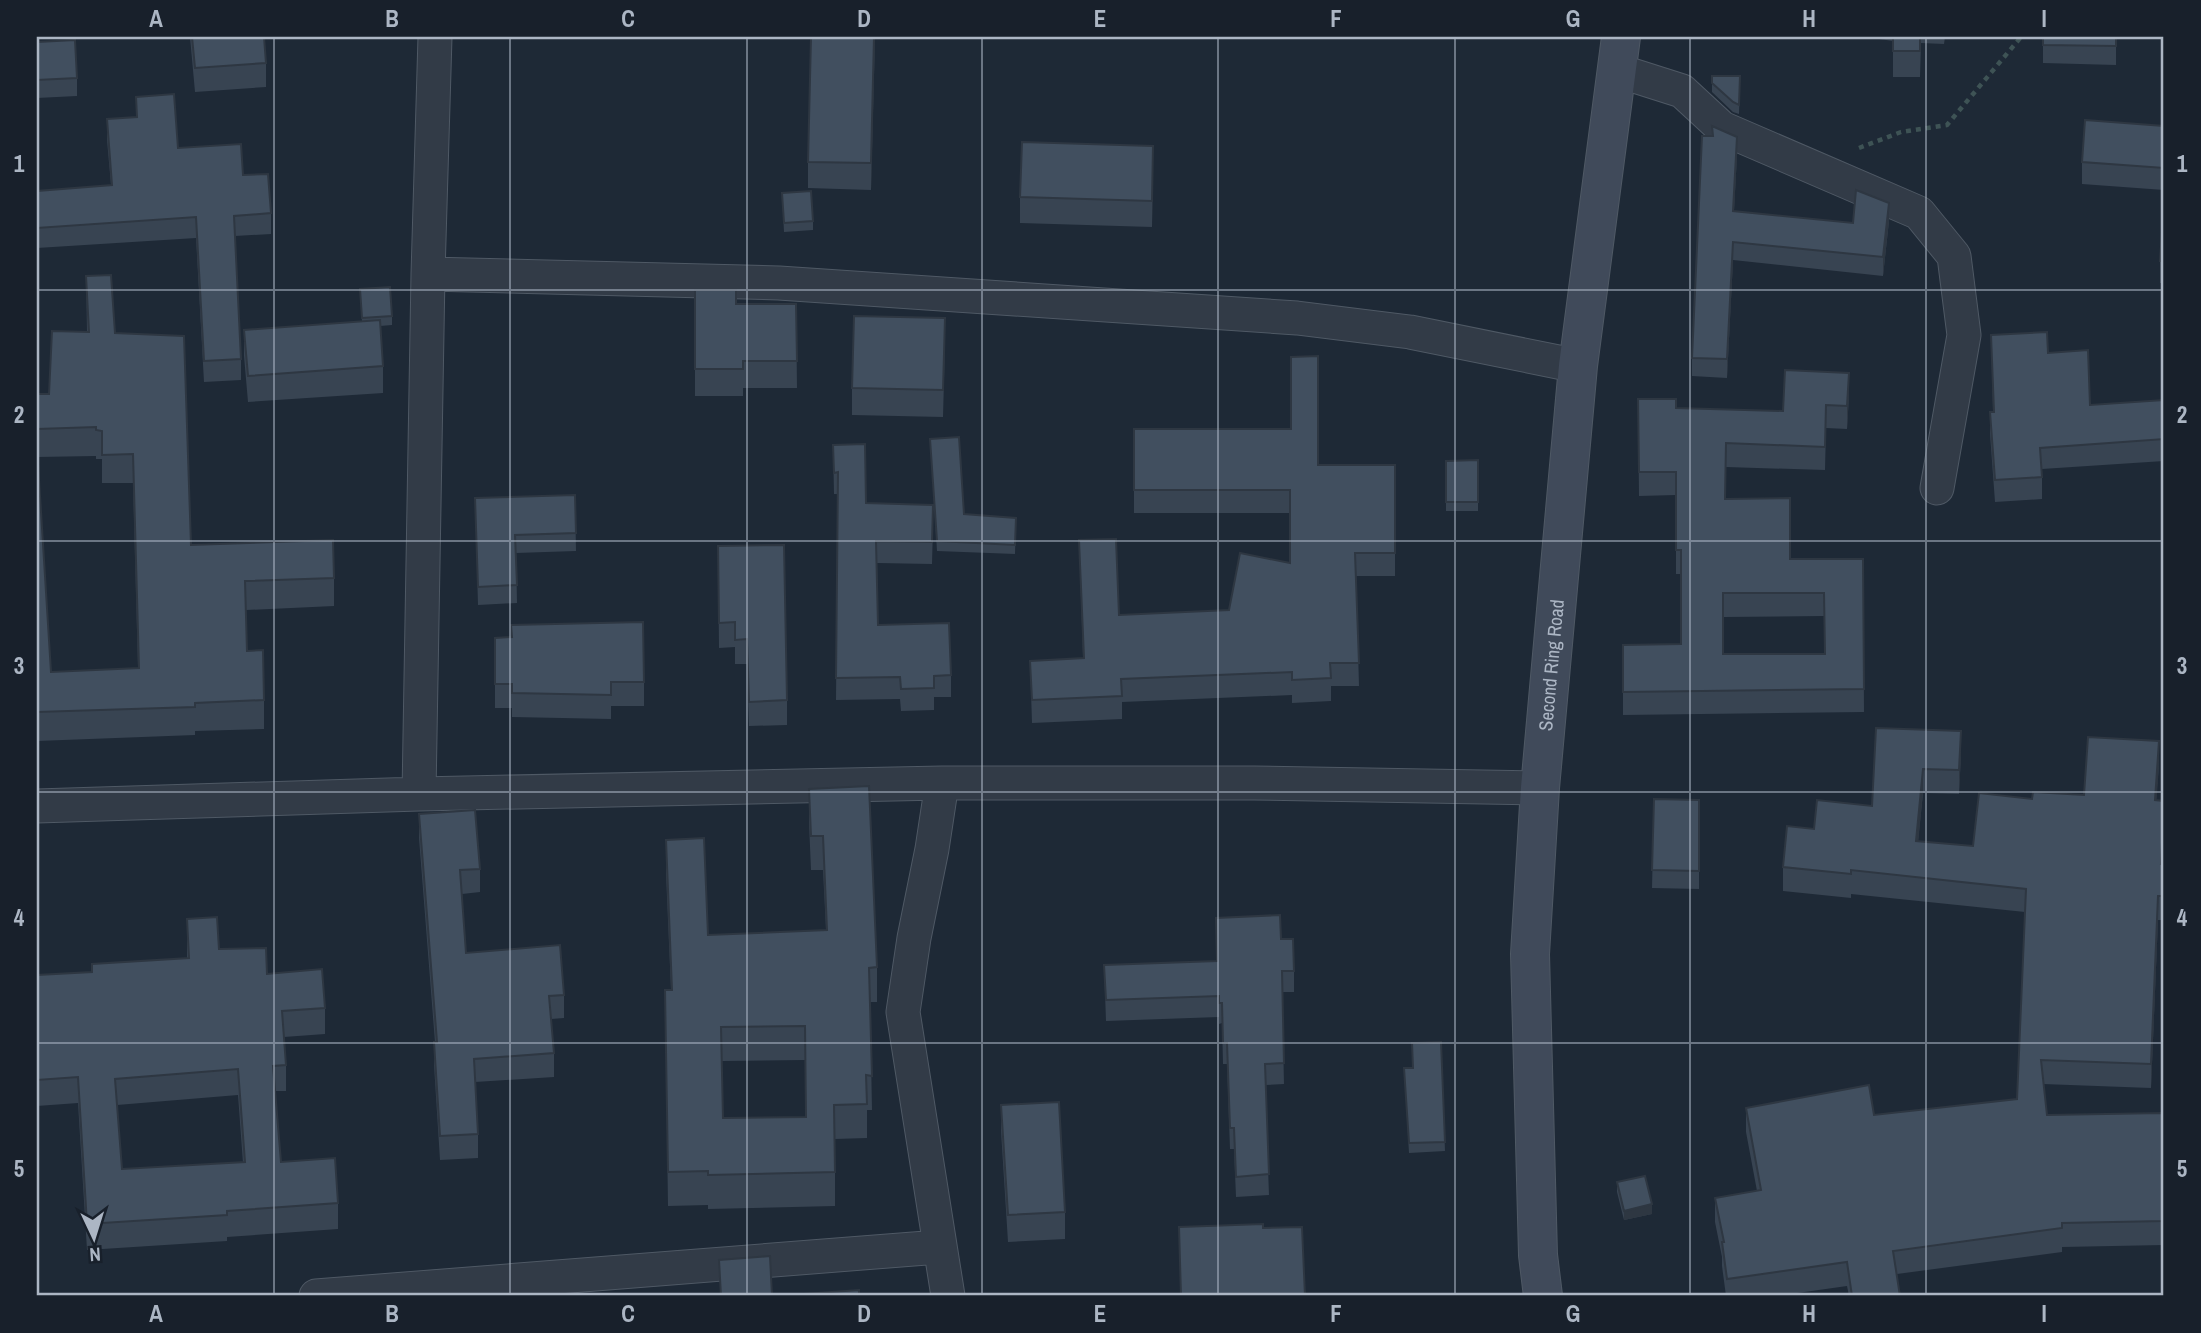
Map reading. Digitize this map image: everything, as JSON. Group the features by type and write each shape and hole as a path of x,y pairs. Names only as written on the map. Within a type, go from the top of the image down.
{"street":[{"path":"419,794 435,37"},
{"path":"1618,54 1682,91 1722,128 1919,213 1954,256 1964,335 1937,488"},
{"name":"Second Ring Road","path":"1543,1296 1538,1255 1530,954 1540,789 1578,366 1618,54"},
{"path":"428,274 779,283 1297,318 1410,332 1578,366"},
{"path":"942,783 903,1012 948,1296"},
{"path":"37,806 419,794 942,783 1254,783 1540,789"},
{"path":"316,1296 939,1247"}],"path":[{"path":"1812,167 1900,132 1947,125 2021,37"}],"building":[{"path":"192,37 264,37 266,63 195,68"},
{"path":"811,37 874,37 871,163 808,162"},
{"path":"1893,37 1920,37 1920,51 1893,51"},
{"path":"2043,37 2116,37 2116,46 2043,45"},
{"path":"75,40 77,78 37,80 37,42"},
{"path":"1712,76 1740,76 1739,105 1712,83"},
{"path":"174,94 178,148 241,144 243,175 268,174 271,213 234,216 241,359 204,361 196,217 37,228 37,191 112,185 107,119 137,117 136,97"},
{"path":"2085,120 2164,126 2164,168 2082,162"},
{"path":"1712,126 1737,137 1733,211 1853,223 1856,190 1889,203 1883,257 1733,242 1727,359 1692,358 1702,136 1713,136"},
{"path":"1022,142 1153,146 1152,201 1020,197"},
{"path":"811,191 813,221 784,223 782,193"},
{"path":"2164,203 2164,261 2160,261"},
{"path":"111,275 115,333 184,336 191,545 333,540 334,578 245,581 247,651 263,650 264,700 195,703 195,707 37,712 37,448 51,672 139,668 133,454 102,455 102,431 96,430 96,427 37,429 37,394 49,394 52,331 89,332 86,276"},
{"path":"390,287 392,316 362,318 360,289"},
{"path":"695,290 736,290 736,304 796,304 797,361 743,361 743,369 695,369"},
{"path":"854,316 945,318 943,390 852,388"},
{"path":"380,320 383,366 248,376 244,330"},
{"path":"2047,332 2048,353 2088,350 2090,405 2164,400 2164,439 2040,448 2042,477 1995,480 1990,412 1994,412 1991,335"},
{"path":"1318,356 1318,465 1395,465 1395,553 1355,553 1359,663 1330,663 1331,678 1292,680 1292,672 1121,679 1122,696 1032,700 1030,661 1084,658 1079,540 1116,539 1119,615 1229,610 1240,553 1290,563 1290,490 1134,490 1134,429 1291,429 1291,357"},
{"path":"1785,370 1849,373 1847,406 1826,405 1825,447 1726,443 1725,499 1790,498 1790,559 1863,559 1864,689 1623,692 1623,645 1681,644 1681,550 1676,550 1676,472 1639,472 1638,399 1676,399 1676,408 1783,411","holes":["1723,593 1824,593 1825,654 1723,654"]},
{"path":"959,437 964,514 1016,518 1015,545 937,541 930,439"},
{"path":"865,444 866,503 933,505 932,542 876,541 878,625 949,623 951,675 934,676 934,688 901,689 900,677 836,678 838,472 834,473 833,445"},
{"path":"1478,460 1478,502 1446,502 1446,461"},
{"path":"575,495 576,533 515,535 517,585 478,587 475,498"},
{"path":"784,545 787,700 749,702 747,639 735,640 735,622 719,623 718,546"},
{"path":"643,622 644,682 611,682 611,695 512,693 512,684 495,684 495,638 512,637 511,625"},
{"path":"1876,728 1961,731 1959,770 1923,769 1916,841 1973,846 1979,793 2032,799 2033,792 2084,795 2088,737 2159,741 2155,800 2164,801 2161,864 2164,864 2164,896 2158,896 2151,1064 2041,1060 2047,1115 2164,1113 2164,1221 2062,1223 2062,1228 1893,1251 1900,1296 1852,1296 1847,1262 1727,1279 1724,1242 1715,1198 1761,1190 1746,1108 1869,1085 1874,1115 2017,1099 2026,889 1851,870 1851,874 1783,867 1787,826 1814,829 1817,800 1872,806"},
{"path":"869,786 877,967 869,968 872,1076 866,1075 867,1104 834,1105 835,1172 708,1175 708,1171 668,1172 665,990 672,990 666,840 704,838 708,935 827,930 823,836 811,836 809,789","holes":["805,1026 806,1117 723,1118 721,1027"]},
{"path":"1654,799 1699,800 1699,871 1652,870"},
{"path":"475,810 480,869 460,870 466,953 560,945 564,995 549,996 554,1053 474,1059 478,1134 440,1136 434,1042 437,1042 419,814"},
{"path":"1280,915 1281,939 1293,939 1294,971 1282,971 1284,1063 1265,1064 1269,1174 1236,1177 1234,1128 1230,1128 1227,1043 1223,1043 1222,1003 1219,1003 1219,996 1106,1000 1104,965 1217,961 1216,918"},
{"path":"217,917 219,949 266,948 267,974 322,969 325,1008 282,1011 286,1065 273,1066 281,1162 335,1158 338,1203 227,1211 227,1215 87,1224 78,1077 37,1080 37,975 92,972 92,964 189,958 187,919","holes":["238,1069 245,1162 122,1169 115,1079"]},
{"path":"1441,1042 1445,1142 1409,1143 1404,1068 1413,1068 1412,1043"},
{"path":"1059,1102 1065,1212 1008,1215 1001,1105"},
{"path":"1645,1176 1652,1204 1624,1211 1617,1182"},
{"path":"1263,1224 1263,1228 1302,1227 1305,1296 1181,1296 1179,1227"},
{"path":"770,1256 772,1296 721,1296 719,1260"},
{"path":"859,1290 859,1296 775,1296"}]}
